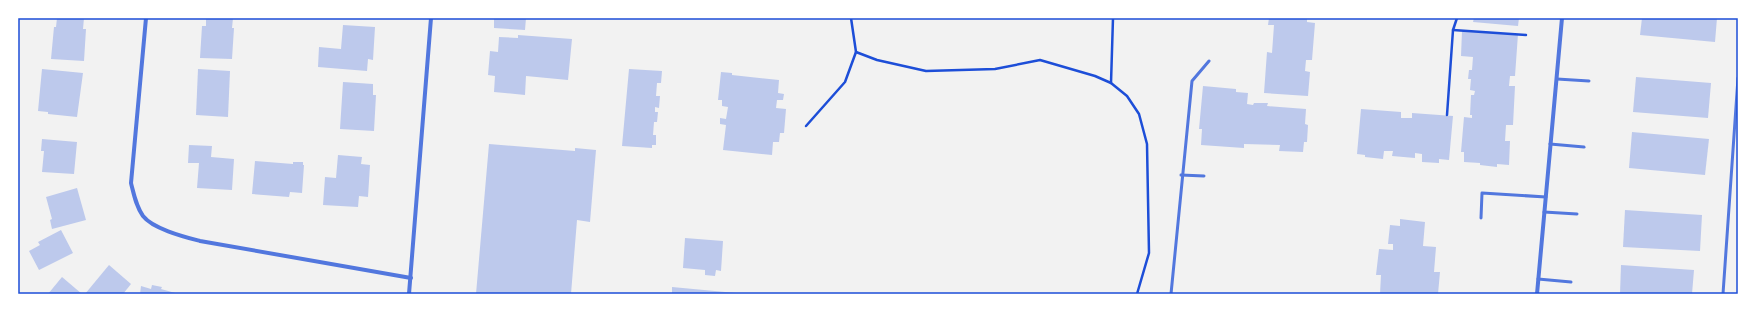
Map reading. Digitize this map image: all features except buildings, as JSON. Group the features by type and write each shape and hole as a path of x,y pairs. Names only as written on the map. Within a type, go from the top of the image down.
{"street":[{"path":"146,18 131,184 135,199 144,217 167,232 200,241 410,278"},
{"path":"409,294 432,18"},
{"path":"1537,294 1562,18"}],"lane":[{"path":"1171,294 1192,81 1209,61"},
{"path":"1723,294 1738,78"},
{"path":"1557,79 1589,81"},
{"path":"1550,144 1584,147"},
{"path":"1182,174 1204,176"},
{"path":"1481,218 1482,193 1546,197"},
{"path":"1544,212 1577,214"},
{"path":"1538,279 1571,282"}],"path":[{"path":"806,126 845,82 856,52 852,18"},
{"path":"1111,83 1113,18"},
{"path":"1447,115 1454,30 1457,18"},
{"path":"1454,30 1526,35"},
{"path":"856,52 877,60 926,71 995,69 1040,60 1095,76 1111,83 1127,96 1139,114 1147,144 1149,253 1137,294"}]}
